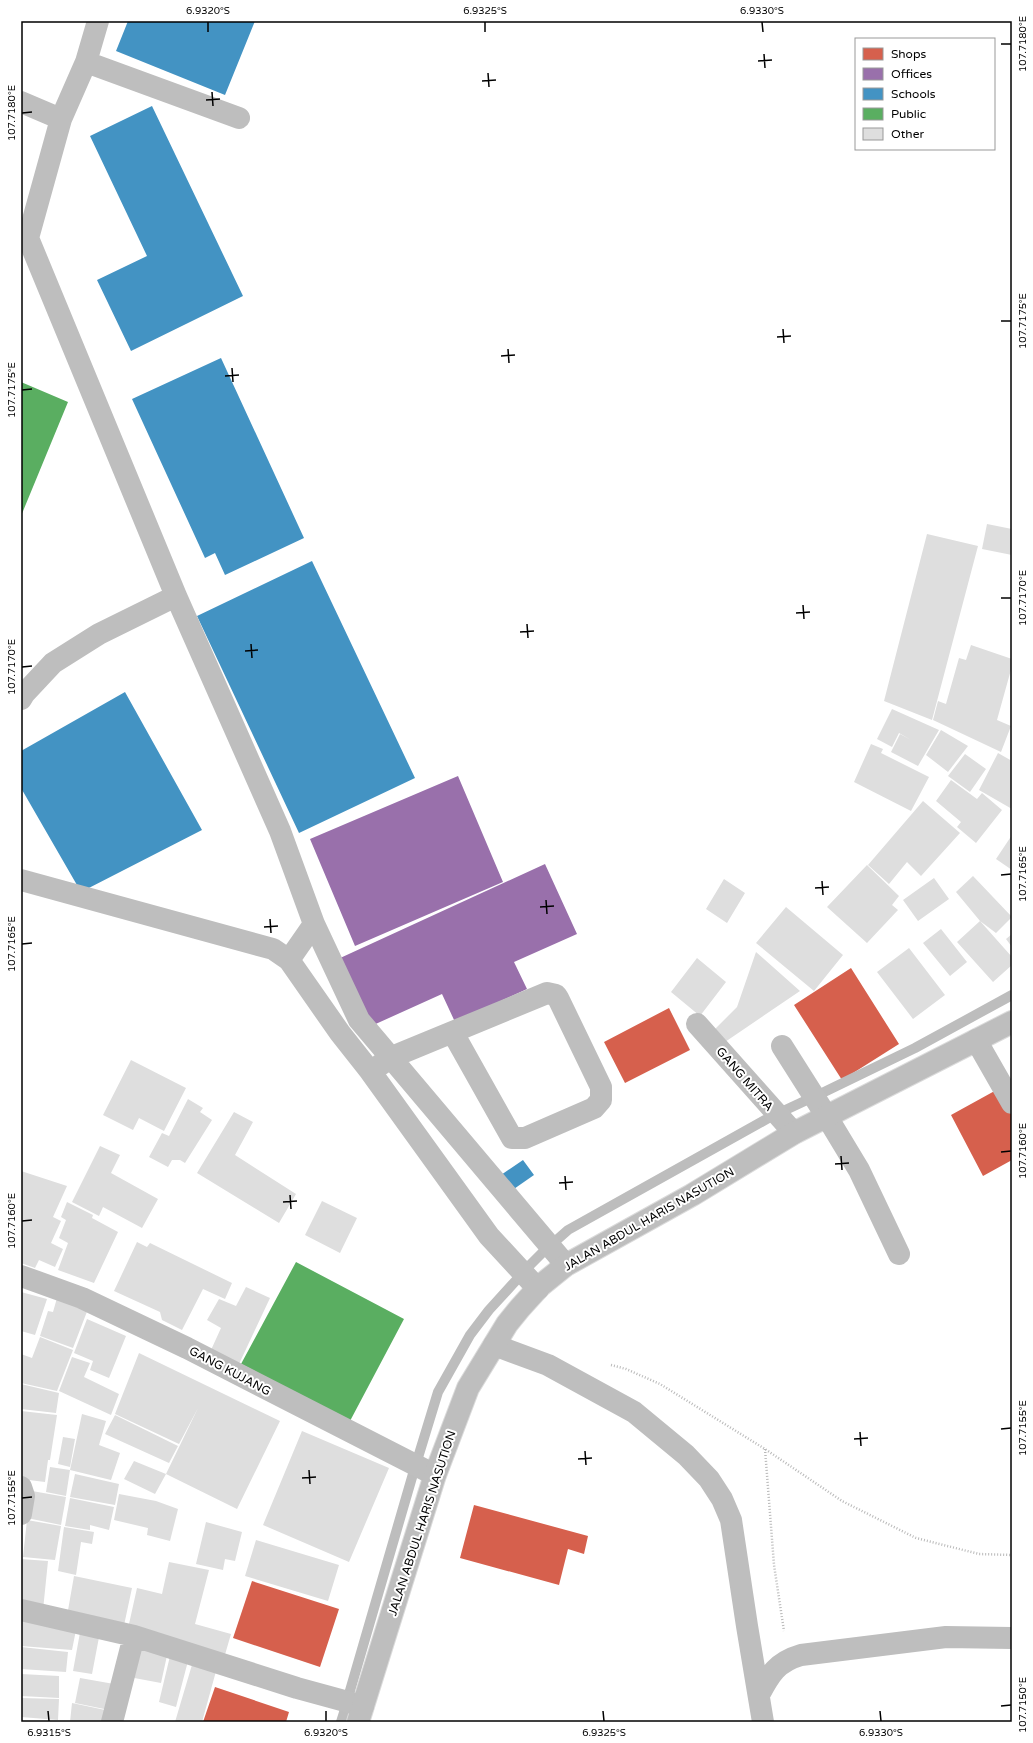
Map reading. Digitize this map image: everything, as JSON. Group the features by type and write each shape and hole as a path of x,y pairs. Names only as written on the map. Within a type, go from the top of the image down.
{"main road":[{"path":"98,21 86,62 61,119 24,235 176,596 280,832 314,924 359,1020 392,1057 566,1265"},
{"path":"86,62 239,118"},
{"path":"21,102 61,119"},
{"path":"21,699 53,663 99,634 176,596"},
{"path":"21,880 274,949 289,960 340,1033 370,1070 489,1236 528,1300"},
{"path":"289,960 314,924"},
{"path":"370,1070 392,1057 547,993 556,995 601,1087 601,1100 594,1108 525,1138 512,1138 453,1033"},
{"name":"JALAN ABDUL HARIS NASUTION","path":"361,1714 435,1475 468,1388 507,1324 528,1300 566,1265 692,1195 794,1133 1012,1022"},
{"name":"GANG MITRA","path":"697,1024 794,1133"},
{"path":"976,1040 1012,1103"},
{"path":"782,1046 859,1170 899,1254"},
{"name":"GANG KUJANG","path":"21,1276 82,1298 187,1348 435,1475"},
{"path":"494,1346 548,1365 634,1412 686,1455 709,1479 722,1499 731,1520 746,1626 763,1722"},
{"path":"21,1487 24,1496 21,1514"},
{"path":"21,1610 134,1636 297,1688 361,1714"},
{"path":"112,1722 134,1636"},
{"path":"759,1695 770,1673 789,1658 801,1655 946,1637 1012,1638"}],"path":[{"path":"606,1363 626,1369 660,1384 765,1449 842,1501 916,1538 979,1554 1012,1555"},
{"path":"765,1449 774,1565 789,1658"}],"building: Shops":[{"path":"851,968 899,1044 842,1080 794,1005"},
{"path":"669,1008 690,1050 625,1083 604,1042"},
{"path":"1000,1088 1012,1111 1012,1160 983,1176 951,1115"},
{"path":"474,1505 588,1536 584,1554 568,1549 559,1585 460,1558"},
{"path":"252,1581 339,1609 320,1667 233,1638"},
{"path":"215,1687 289,1712 286,1722 203,1722"}],"building: Offices":[{"path":"458,776 503,882 355,946 310,839"},
{"path":"545,864 577,934 514,962 527,989 455,1022 442,994 369,1027 338,959"}],"building: Schools":[{"path":"128,21 255,21 225,95 116,51"},
{"path":"152,106 243,296 131,351 97,280 147,256 90,136"},
{"path":"221,358 304,538 225,575 215,553 205,558 132,399"},
{"path":"312,561 415,778 299,833 197,616"},
{"path":"125,692 202,830 81,892 21,788 21,751"},
{"path":"523,1160 534,1175 511,1191 501,1175"}],"building: Public":[{"path":"21,382 68,402 21,516"},
{"path":"296,1262 404,1319 350,1421 241,1364"}],"building: Other":[{"path":"987,524 1012,529 1012,555 982,549"},
{"path":"927,534 978,546 932,720 884,701"},
{"path":"971,645 1012,659 1012,666 997,720 1011,726 1001,752 933,720 938,701 946,704 959,658 966,660"},
{"path":"892,709 939,730 918,766 891,752 900,734 911,740 899,733 892,747 877,739"},
{"path":"941,730 968,746 948,772 926,755"},
{"path":"871,744 883,749 881,753 929,777 911,811 854,782"},
{"path":"998,753 1012,761 1012,809 979,790"},
{"path":"965,754 986,769 970,792 948,776"},
{"path":"951,780 977,799 982,793 1002,810 976,843 957,827 961,822 936,801"},
{"path":"923,801 960,833 921,876 907,862 889,884 868,865"},
{"path":"1012,835 1012,870 996,859"},
{"path":"867,865 899,896 892,905 898,910 867,943 827,907"},
{"path":"973,876 1012,917 996,933 980,921 956,892"},
{"path":"934,878 949,899 918,921 903,900"},
{"path":"724,879 745,893 727,923 706,909"},
{"path":"786,907 843,955 814,991 756,943"},
{"path":"980,921 1012,957 1012,965 993,982 957,942"},
{"path":"941,929 967,962 950,976 923,943"},
{"path":"1012,934 1012,947 1006,939"},
{"path":"909,948 945,995 913,1019 877,972"},
{"path":"756,952 800,991 725,1042 714,1030 737,1007"},
{"path":"697,958 726,982 700,1016 671,992"},
{"path":"131,1060 186,1088 164,1131 139,1118 133,1130 103,1115"},
{"path":"188,1099 203,1108 200,1112 212,1120 185,1163 180,1160 172,1160 168,1167 149,1157 162,1133 169,1136"},
{"path":"234,1112 253,1122 235,1155 296,1194 279,1223 197,1173"},
{"path":"100,1146 120,1155 111,1173 158,1199 142,1228 103,1207 99,1216 72,1202"},
{"path":"21,1171 67,1186 53,1217 61,1221 51,1243 63,1249 55,1267 39,1260 35,1268 21,1263"},
{"path":"322,1201 357,1218 340,1253 305,1235"},
{"path":"67,1202 93,1215 92,1218 118,1232 94,1283 58,1270 68,1243 59,1238 66,1220 61,1217"},
{"path":"137,1242 147,1247 150,1243 232,1283 225,1299 203,1289 182,1330 162,1320 160,1312 114,1291"},
{"path":"246,1287 270,1298 239,1364 211,1350 221,1328 207,1320 219,1299 236,1306"},
{"path":"21,1292 47,1299 35,1335 21,1331"},
{"path":"57,1298 88,1309 73,1348 40,1336 48,1311 53,1312"},
{"path":"87,1319 126,1336 109,1378 90,1370 93,1361 74,1353"},
{"path":"40,1337 73,1350 57,1391 21,1383 21,1354 32,1358"},
{"path":"139,1353 280,1421 237,1509 166,1474 198,1408 179,1444 115,1414"},
{"path":"72,1357 90,1363 84,1377 119,1394 111,1415 59,1391"},
{"path":"21,1384 59,1393 56,1413 21,1409"},
{"path":"21,1411 57,1415 45,1482 21,1479"},
{"path":"82,1414 106,1421 99,1445 120,1453 111,1480 70,1470"},
{"path":"115,1415 178,1446 169,1463 105,1434"},
{"path":"302,1431 389,1468 349,1562 263,1525"},
{"path":"63,1437 75,1439 70,1467 58,1464"},
{"path":"134,1461 166,1474 155,1494 124,1479"},
{"path":"50,1467 70,1470 66,1496 46,1492"},
{"path":"75,1474 119,1484 115,1505 70,1497"},
{"path":"32,1491 66,1497 61,1525 27,1518"},
{"path":"119,1494 156,1501 178,1509 170,1541 147,1535 148,1528 114,1520"},
{"path":"70,1498 114,1507 109,1530 90,1525 90,1530 65,1526"},
{"path":"27,1520 61,1526 55,1560 23,1557"},
{"path":"206,1522 242,1532 235,1561 225,1559 223,1570 196,1564"},
{"path":"64,1527 94,1532 92,1544 81,1542 76,1575 58,1571"},
{"path":"256,1540 339,1565 328,1601 245,1576"},
{"path":"21,1559 48,1561 43,1610 21,1607"},
{"path":"169,1562 209,1570 195,1624 231,1634 224,1658 127,1633 137,1588 162,1594"},
{"path":"74,1576 132,1588 123,1630 67,1616"},
{"path":"21,1615 77,1625 72,1650 21,1646"},
{"path":"81,1627 100,1632 92,1674 73,1671"},
{"path":"135,1643 168,1651 161,1683 129,1677"},
{"path":"21,1647 68,1652 66,1672 21,1669"},
{"path":"170,1656 188,1661 176,1707 159,1702"},
{"path":"194,1658 218,1664 202,1722 175,1722"},
{"path":"21,1674 59,1676 59,1698 21,1696"},
{"path":"80,1678 114,1684 109,1710 75,1703"},
{"path":"21,1698 59,1699 58,1720 21,1717"},
{"path":"72,1703 110,1711 108,1722 70,1722"}],"waterway":[{"path":"818,1095 915,1048 1012,995"},
{"path":"779,1113 809,1099"},
{"path":"551,1245 568,1230 774,1115"},
{"path":"525,1270 547,1248"},
{"path":"416,1464 438,1392 470,1335 489,1310 521,1275"},
{"path":"347,1701 415,1467"},
{"path":"341,1722 347,1703"}]}
